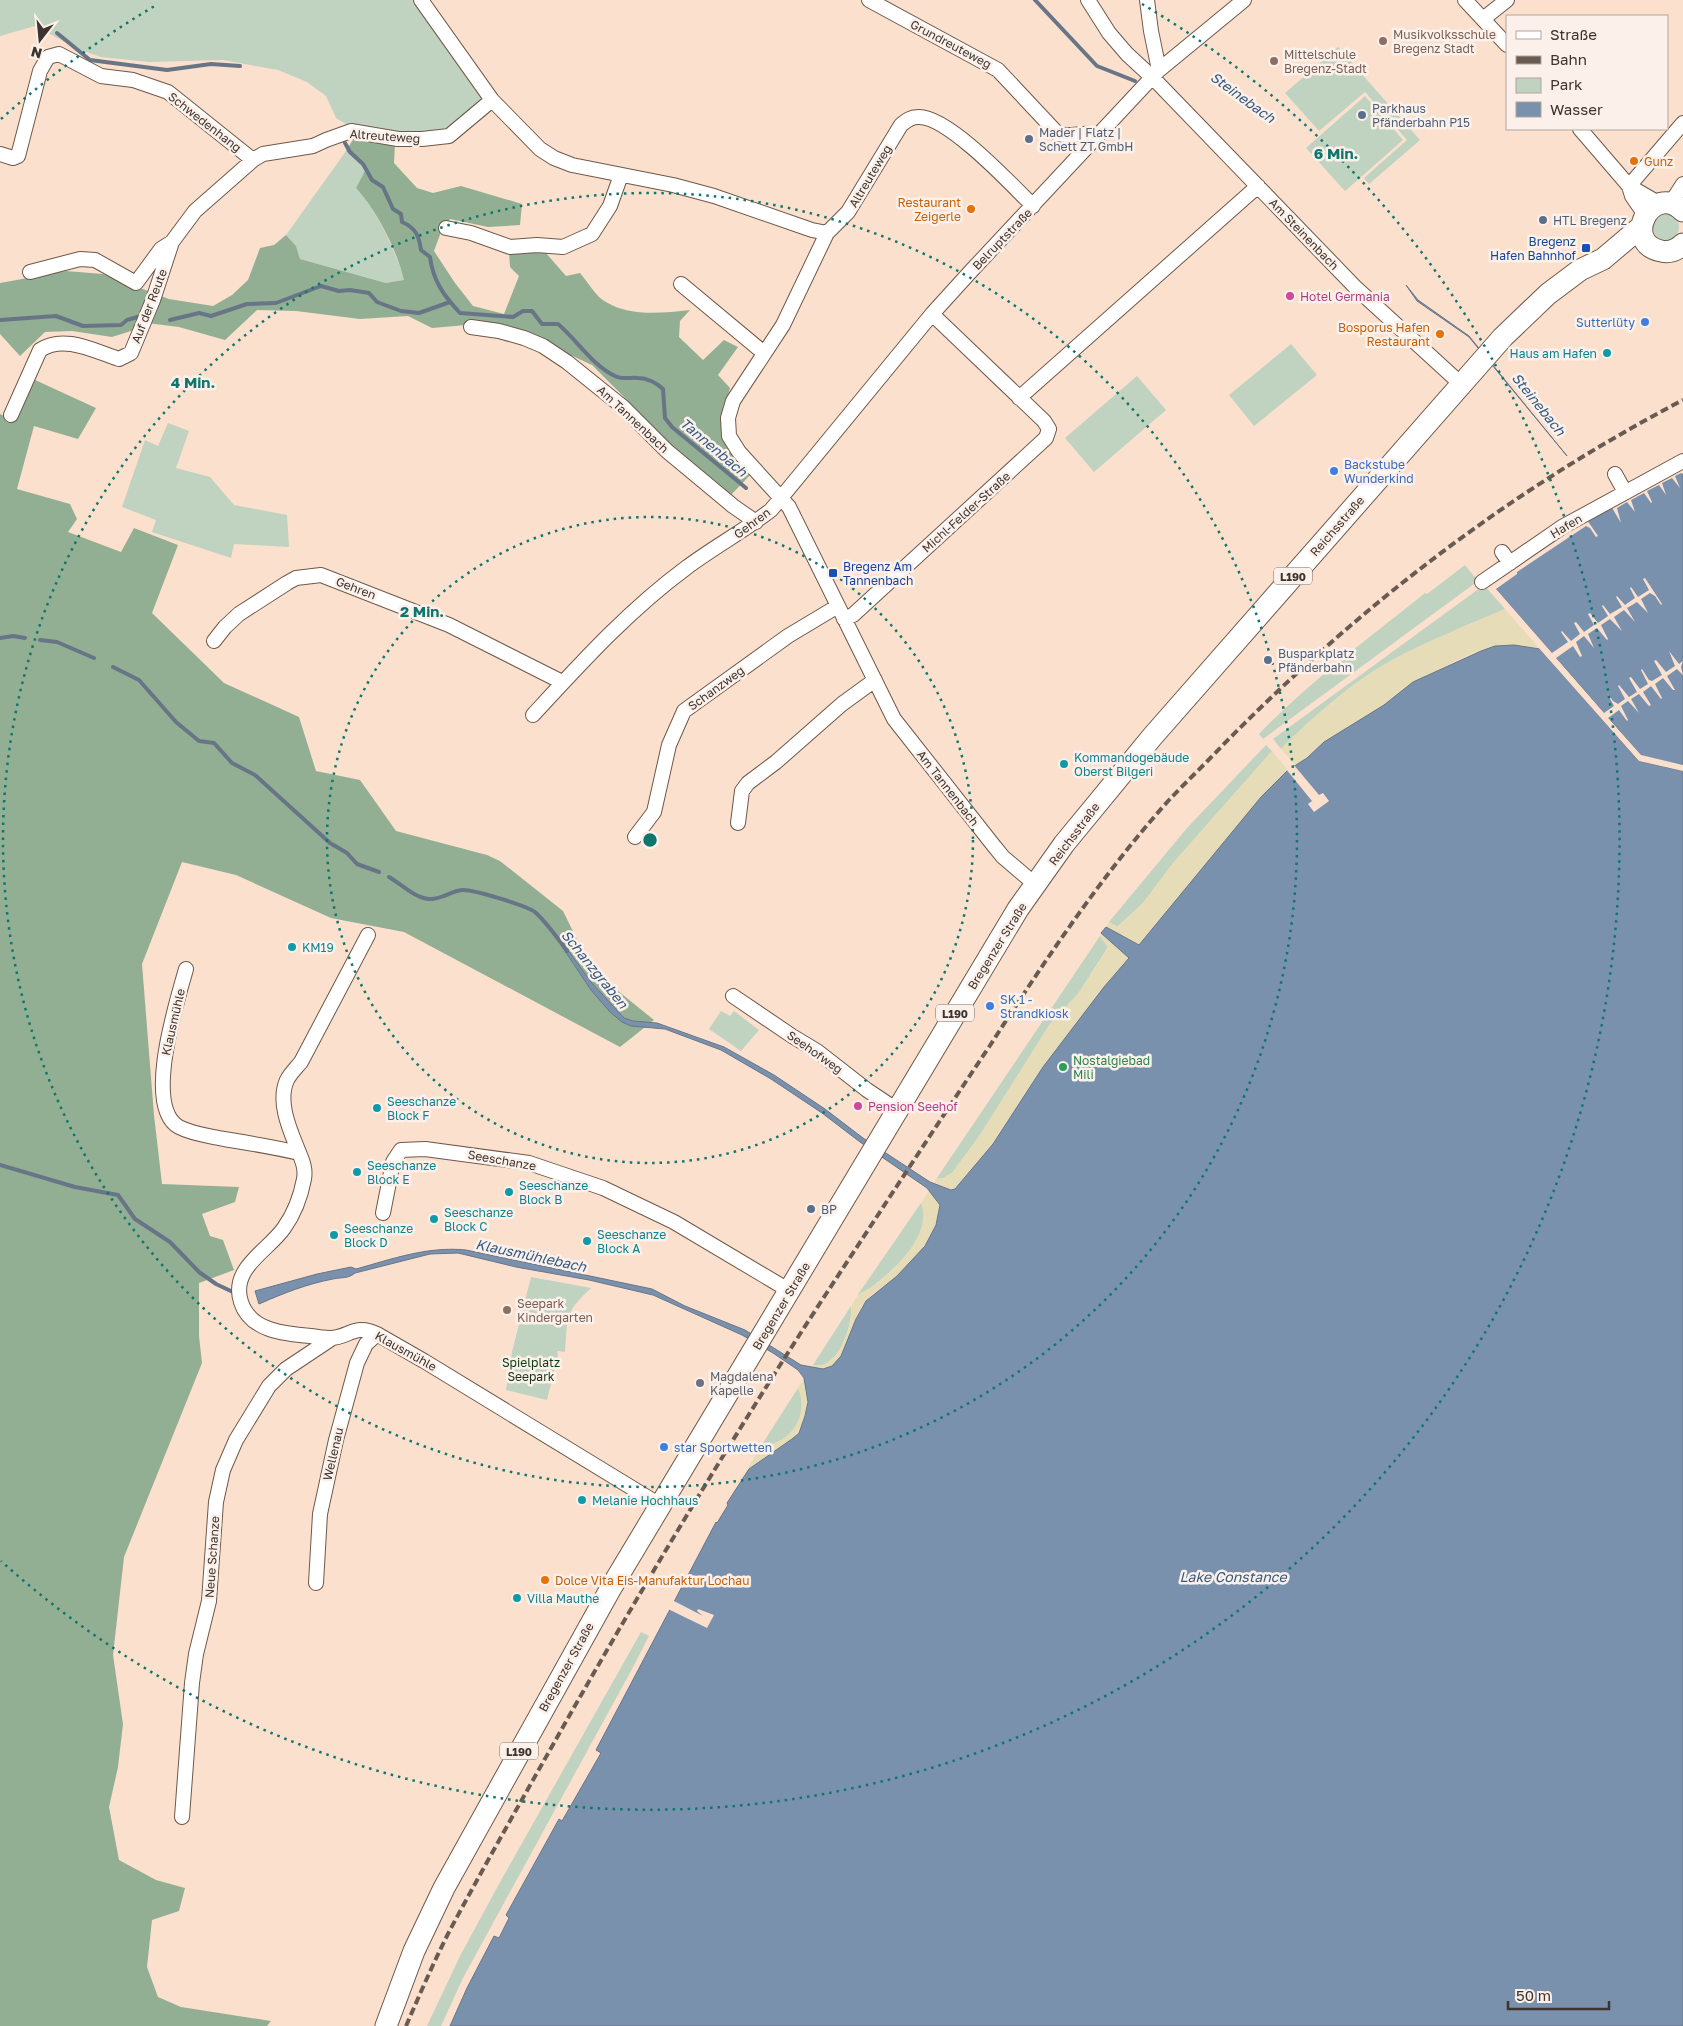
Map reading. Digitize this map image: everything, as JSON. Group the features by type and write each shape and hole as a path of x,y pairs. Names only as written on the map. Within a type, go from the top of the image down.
{"main road":[{"path":"1653,248 1644,238 1660,212"},
{"name":"Reichsstraße","path":"1036,885 1064,844 1147,744 1486,356 1548,294 1580,270 1602,259 1660,212"},
{"name":"Reichsstraße","path":"1602,259 1653,248 1665,252 1682,246"},
{"name":"Bregenzer Straße","path":"386,2026 414,1951 444,1888 612,1586 1018,909 1036,885"}],"street":[{"path":"420,0 492,100 540,149 554,158 572,165 673,185 714,196 812,230 827,233"},
{"name":"Grundreuteweg","path":"869,0 998,70 1058,134 1066,136 1089,132 1098,136"},
{"name":"Am Steinenbach","path":"1088,0 1109,33 1128,54 1156,74 1258,186 1356,288 1461,384"},
{"path":"1147,0 1156,74"},
{"name":"Belruptstraße","path":"781,497 932,314 1156,74 1244,0"},
{"path":"1465,0 1506,44"},
{"path":"1483,19 1507,0"},
{"name":"Schwedenhang","path":"0,154 13,158 18,156 40,71 48,57 59,54 101,76 133,80 168,92 253,160"},
{"name":"Altreuteweg","path":"326,140 351,131 398,139 449,136 492,100"},
{"name":"Altreuteweg","path":"827,233 848,212 901,125 909,118 920,116 937,123 966,142 995,167 1033,206"},
{"path":"1630,186 1683,123"},
{"path":"1581,130 1630,186 1660,212 1683,184"},
{"name":"Auf der Reute","path":"11,415 40,350 48,344 67,343 119,359 131,353 153,300 172,242 195,211 253,160 263,154 313,146 326,140"},
{"path":"446,228 471,233 510,247 537,245 563,247 592,234 610,206 621,175"},
{"path":"1019,398 1258,186"},
{"name":"Am Tannenbach","path":"827,233 783,325 733,401 728,418 729,436 739,452 789,507 894,719 1003,857 1036,885"},
{"name":"Auf der Reute","path":"30,272 80,259 95,260 136,283 161,249 172,242"},
{"path":"681,284 764,353"},
{"name":"Michl-Felder-Straße","path":"844,619 853,615 1046,438 1048,433 1047,424 932,314"},
{"name":"Am Tannenbach","path":"471,327 499,331 524,338 543,346 567,362 623,406 667,451 733,506 756,522"},
{"name":"Hafen","path":"1485,582 1506,557 1683,461"},
{"path":"1615,474 1625,492"},
{"name":"Gehren","path":"533,715 562,682 642,603 686,568 756,522 781,497"},
{"name":"Gehren","path":"214,641 239,614 296,578 321,575 449,625 562,682"},
{"name":"Schanzweg","path":"635,837 654,812 670,745 684,712 788,636 838,606"},
{"path":"738,823 742,791 748,783 776,762 842,704 876,680"},
{"name":"Klausmühle","path":"368,935 301,1062 287,1081 283,1102 305,1169 304,1180 290,1220 242,1274 239,1285 240,1300 250,1317 266,1328 294,1334 332,1338 359,1330 377,1334 424,1360 660,1505"},
{"name":"Klausmühle","path":"186,969 166,1044 164,1097 165,1107 169,1116 176,1125 187,1130 299,1153"},
{"name":"Seehofweg","path":"733,996 792,1036 817,1050 867,1090 897,1110"},
{"name":"Seeschanze","path":"383,1213 393,1162 402,1150 424,1149 529,1163 603,1188 674,1222 790,1291"},
{"name":"Wellenau","path":"316,1583 320,1514 336,1440 357,1363 366,1344 377,1334"},
{"name":"Neue Schanze","path":"182,1818 196,1654 209,1601 214,1524 222,1475 236,1440 269,1386 286,1369 332,1338"}],"green space":[{"path":"0,0 420,0 485,99 449,129 396,135 349,126 336,118 326,96 307,82 278,70 223,60 149,62 101,57 78,49 35,26 0,36"},
{"path":"1338,47 1420,140 1369,184 1364,178 1407,140 1365,92 1319,131 1285,93"},
{"path":"1365,96 1403,140 1345,191 1306,148"},
{"path":"354,138 395,144 394,163 417,188 433,193 461,186 522,204 520,225 488,227 450,219 441,232 434,251 473,306 504,314 519,276 510,267 509,252 546,253 566,276 580,273 599,297 615,307 647,313 690,310 680,321 679,337 703,360 724,340 738,347 718,375 730,388 726,402 729,437 753,472 729,497 658,446 625,398 592,365 538,340 477,324 432,328 408,316 360,319 296,311 257,310 225,340 179,327 147,323 112,337 72,331 45,332 20,356 0,334 0,283 66,271 103,274 169,299 213,306 232,295 248,280 260,248 274,245 286,235 296,246 300,259 386,283 404,280 401,268 385,231 372,208 356,188 366,169 346,151"},
{"path":"346,151 367,169 356,188 372,209 385,231 405,280 386,283 300,259 296,246 286,235"},
{"path":"1666,214 1675,218 1679,227 1675,236 1666,240 1657,236 1653,227 1657,218"},
{"path":"1291,344 1317,375 1254,426 1229,395"},
{"path":"1137,376 1166,410 1094,472 1065,438"},
{"path":"33,379 96,408 78,439 34,426 17,489 70,504 77,519 68,532 121,552 134,528 178,545 152,613 224,683 299,717 316,771 360,780 396,831 487,855 500,861 563,911 592,970 654,1020 620,1047 404,932 331,918 236,875 182,862 142,964 154,1115 162,1184 239,1187 235,1202 202,1214 210,1236 223,1240 234,1270 199,1283 199,1336 202,1363 124,1557 113,1655 123,1724 118,1767 109,1807 119,1860 156,1880 185,1888 179,1911 152,1920 147,1967 158,1997 181,2007 271,2021 267,2026 0,2026 0,414 4,416 16,410"},
{"path":"168,423 189,431 176,468 210,477 234,505 287,515 289,547 234,544 231,558 152,532 156,520 122,507 145,440 158,446"},
{"path":"1465,565 1478,581 1263,739 1259,734 1298,696 1425,593 1427,594"},
{"path":"1484,585 1505,609 1421,645 1378,668 1334,700 1281,749 1273,739"},
{"path":"1266,745 1272,751 1174,862 1143,903 1117,927 1109,922 1187,828"},
{"path":"1100,936 1108,947 1078,994 1050,1024 980,1135 952,1173 943,1178 937,1178"},
{"path":"721,1011 730,1016 734,1011 759,1030 741,1051 709,1029"},
{"path":"921,1203 924,1215 922,1227 910,1250 882,1279 857,1296"},
{"name":"Spielplatz Seepark","path":"531,1277 591,1288 582,1296 569,1316 565,1352 557,1351 558,1356 547,1400 506,1390 512,1352"},
{"path":"851,1306 846,1335 837,1354 830,1361 822,1365 813,1365"},
{"path":"798,1388 802,1408 800,1418 795,1427 781,1440 761,1446"},
{"path":"641,1632 649,1636 463,1978 441,2026 427,2026 460,1956 499,1884"}],"sand":[{"path":"1505,609 1540,649 1502,645 1471,654 1438,670 1406,689 1324,742 1307,758 1295,765 1281,749 1335,700 1378,668 1421,645"},
{"path":"1272,751 1288,770 1261,797 1139,946 1106,927 1109,922 1118,927 1143,903 1174,862"},
{"path":"1101,933 1129,958 1060,1045 993,1144 957,1188 951,1190 934,1182 937,1178 943,1178 952,1173 980,1135 1050,1024 1078,994 1108,948 1100,936"},
{"path":"929,1191 940,1205 935,1226 925,1245 905,1269 874,1293 862,1306 845,1349 836,1362 831,1367 825,1369 811,1368 813,1365 828,1363 840,1350 851,1319 852,1305 859,1294 881,1280 910,1250 922,1227 921,1203"},
{"path":"804,1378 807,1390 807,1409 796,1434 779,1449 759,1461 741,1480 761,1446 781,1440 795,1427 801,1408 798,1388"}],"water":[{"path":"1406,285 1418,300 1469,336 1567,456 1469,337 1417,301"},
{"path":"1683,464 1683,765 1644,757 1639,753 1490,582 1570,529"},
{"name":"Lake Constance","path":"1514,645 1540,649 1639,761 1683,771 1683,2026 450,2026 494,1936 499,1938 509,1918 506,1915 559,1819 562,1821 601,1753 596,1750 716,1522 728,1505 727,1503 749,1469 799,1433 808,1402 804,1378 798,1370 742,1335 653,1295 458,1253 430,1254 355,1273 347,1277 323,1281 296,1289 259,1304 255,1291 317,1274 351,1267 356,1269 410,1254 452,1249 466,1250 652,1289 685,1306 745,1330 801,1365 823,1369 832,1366 841,1356 856,1319 866,1301 897,1276 925,1246 936,1225 940,1205 927,1188 860,1142 822,1113 771,1079 721,1050 665,1029 631,1026 622,1022 610,1012 591,990 563,948 565,946 591,982 624,1018 633,1021 657,1023 724,1047 774,1075 825,1109 863,1138 930,1182 951,1190 955,1189 993,1144 1043,1067 1104,987 1129,958 1101,933 1106,927 1139,945 1261,797 1288,770 1307,758 1324,742 1384,705 1413,682 1481,651 1495,646"}],"pier":[{"path":"1683,467 1683,474 1675,476 1680,488 1672,478 1662,483 1666,495 1659,485 1647,491 1651,503 1644,493 1631,500 1635,512 1627,502 1617,508 1621,523 1611,506"},
{"path":"1587,520 1598,536 1596,537 1590,528 1586,526 1517,572 1517,574 1496,589 1552,653 1568,642 1562,631 1571,641 1580,634 1574,623 1576,622 1584,632 1594,625 1588,614 1590,613 1598,623 1608,616 1603,605 1610,614 1622,607 1617,596 1625,605 1635,598 1631,587 1638,597 1649,590 1643,579 1645,578 1661,605 1655,596 1650,593 1641,599 1648,613 1637,602 1627,608 1635,622 1624,610 1614,617 1622,631 1610,619 1601,625 1607,640 1597,628 1588,634 1594,648 1584,636 1576,642 1582,656 1580,657 1573,646 1556,658 1604,713 1614,706 1607,693 1618,704 1625,699 1619,685 1629,697 1637,692 1629,678 1631,677 1640,689 1648,684 1642,669 1649,680 1652,681 1662,675 1654,661 1656,660 1666,672 1675,666 1669,651 1679,664 1683,661 1681,667 1683,675 1677,669 1667,676 1675,690 1663,678 1655,684 1661,699 1651,686 1643,692 1651,705 1649,706 1639,694 1631,699 1639,713 1628,701 1621,706 1627,721 1619,710 1608,718 1641,755 1683,765 1683,768 1644,759 1637,755 1488,584 1490,582 1492,584"},
{"path":"1537,646 1542,647 1640,759 1683,769 1683,771 1639,761"},
{"path":"1293,764 1319,795 1323,793 1329,801 1314,812 1308,804 1312,801 1286,769"},
{"path":"672,1600 703,1616 697,1611 698,1609 714,1615 707,1628 668,1609"}],"waterway":[{"name":"Steinebach","path":"1035,0 1097,66 1135,81"},
{"path":"57,33 90,60 167,70 211,64 240,66"},
{"name":"Tannenbach","path":"345,143 350,152 363,164 372,180 383,187 393,209 401,214 402,222 411,227 416,233 421,250 430,257 431,266 440,288 460,313 513,317 523,311 532,311 542,324 558,324 592,359 607,371 618,377 641,378 655,383 663,389 665,418 672,427 746,488"},
{"path":"170,320 199,313 211,316 247,304 276,303 321,286 339,291 350,290 369,293 377,302 401,311 419,313 450,302"},
{"path":"0,320 56,316 83,326 121,325 127,320 141,316"},
{"name":"Schanzgraben","path":"0,638 13,636 25,638"},
{"name":"Schanzgraben","path":"40,640 57,642 94,658"},
{"name":"Schanzgraben","path":"113,667 139,680 176,722 199,741 214,743 232,763 255,775 330,843 347,853 357,864 379,872"},
{"name":"Schanzgraben","path":"389,877 424,898 433,899 458,891 468,890 500,898 530,909 544,921 567,951"},
{"name":"Klausmühlebach","path":"0,1165 75,1187 118,1195 135,1219 170,1242 199,1272 216,1284 235,1293"}],"railway":[{"path":"406,2026 444,1942 479,1877 599,1664 694,1504 792,1346 927,1140 1052,952 1120,859 1169,800 1221,747 1273,696 1382,600 1438,555 1496,513 1619,435 1683,400"}],"place":[{"name":"Musikvolksschule Bregenz Stadt","path":"1383,41"},
{"name":"Mittelschule Bregenz-Stadt","path":"1274,61"},
{"name":"Parkhaus Pfänderbahn P15","path":"1362,115"},
{"name":"Mader | Flatz | Schett ZT GmbH","path":"1029,139"},
{"name":"Gunz","path":"1634,161"},
{"name":"Restaurant Zeigerle","path":"971,209"},
{"name":"HTL Bregenz","path":"1543,220"},
{"name":"Bregenz Hafen Bahnhof","path":"1586,248"},
{"name":"Hotel Germania","path":"1290,296"},
{"name":"Sutterlüty","path":"1645,322"},
{"name":"Bosporus Hafen Restaurant","path":"1440,334"},
{"name":"Haus am Hafen","path":"1607,353"},
{"name":"Backstube Wunderkind","path":"1334,471"},
{"name":"Bregenz Am Tannenbach","path":"833,573"},
{"name":"Busparkplatz Pfänderbahn","path":"1268,660"},
{"name":"Kommandogebäude Oberst Bilgeri","path":"1064,764"},
{"name":"KM19","path":"292,947"},
{"name":"SK 1 - Strandkiosk","path":"990,1006"},
{"name":"Nostalgiebad Mili","path":"1063,1067"},
{"name":"Pension Seehof","path":"858,1106"},
{"name":"Seeschanze Block F","path":"377,1108"},
{"name":"Seeschanze Block E","path":"357,1172"},
{"name":"Seeschanze Block B","path":"509,1192"},
{"name":"BP","path":"811,1209"},
{"name":"Seeschanze Block C","path":"434,1219"},
{"name":"Seeschanze Block D","path":"334,1235"},
{"name":"Seeschanze Block A","path":"587,1241"},
{"name":"Seepark Kindergarten","path":"507,1310"},
{"name":"Magdalena Kapelle","path":"700,1383"},
{"name":"star Sportwetten","path":"664,1447"},
{"name":"Melanie Hochhaus","path":"582,1500"},
{"name":"Dolce Vita Eis-Manufaktur Lochau","path":"545,1580"},
{"name":"Villa Mauthe","path":"517,1598"}]}
